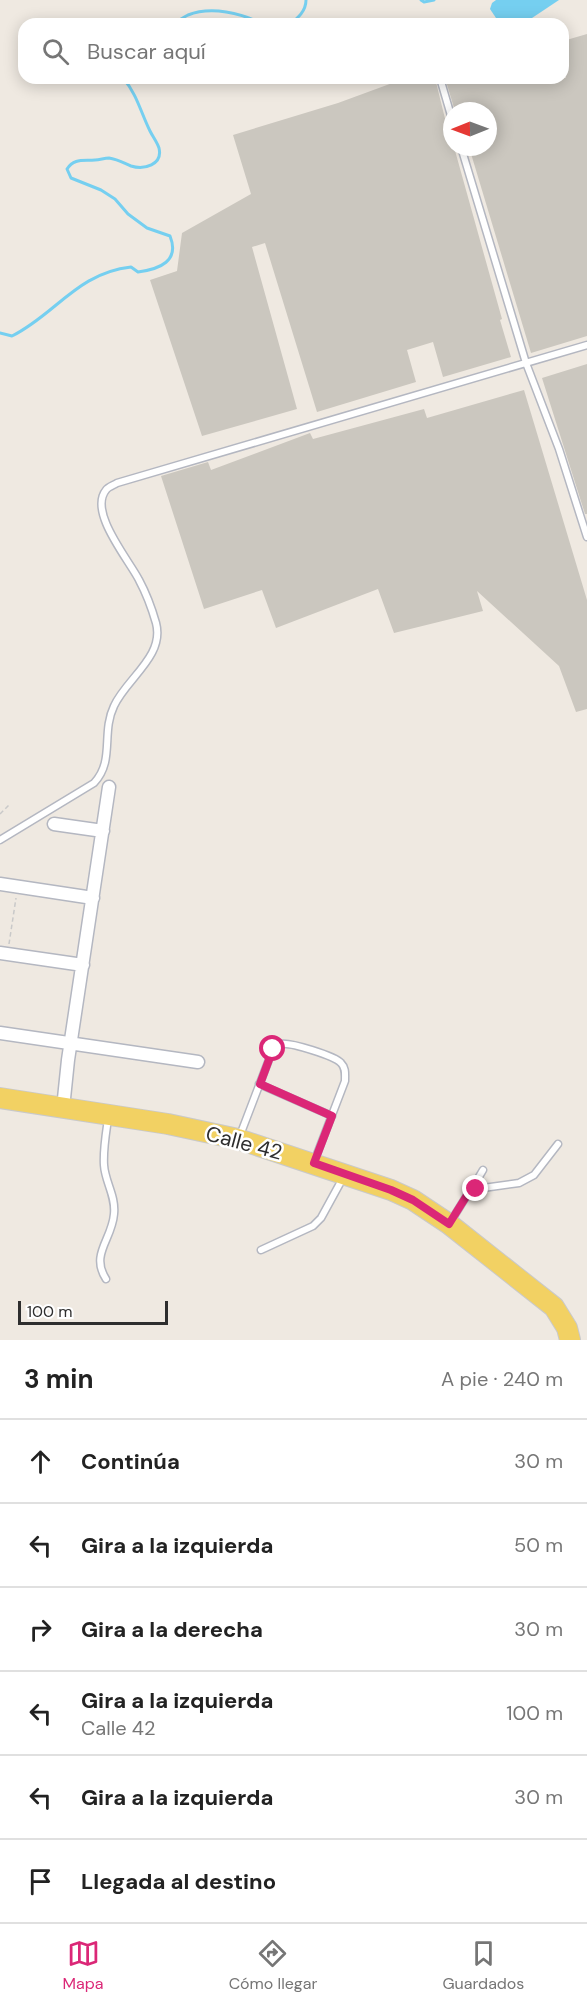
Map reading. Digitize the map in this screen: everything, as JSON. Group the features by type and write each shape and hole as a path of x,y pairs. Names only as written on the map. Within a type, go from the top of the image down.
{"main road":[{"name":"Calle 42","path":"0,1098 168,1124 238,1139 381,1186 413,1200 449,1224 554,1307 567,1328 570,1340"}],"street":[{"path":"63,1108 70,1043 109,787"},
{"path":"54,824 103,831"},
{"path":"0,884 93,898"},
{"path":"4,953 83,965"},
{"path":"0,1033 198,1062"}],"lane":[{"path":"442,84 447,102"},
{"path":"464,156 526,363 559,449 587,537"},
{"path":"0,840 94,783 102,775 110,714 116,700 146,663 157,637 156,624 141,582 106,525 101,501 106,490 117,483 587,345"},
{"path":"238,1139 273,1049 282,1043 335,1058 342,1064 345,1081 314,1163"},
{"path":"260,1084 332,1116"},
{"path":"106,1279 100,1269 99,1257 114,1215 114,1197 104,1166 109,1115"},
{"path":"469,1192 519,1183 534,1174 558,1144"},
{"path":"449,1224 483,1170"},
{"path":"261,1250 313,1226 321,1218 345,1174"}],"path":[{"path":"0,814 9,805"},
{"path":"4,953 17,887"}],"water":[{"path":"496,0 559,0 532,18 496,18 490,9"}],"building":[{"path":"587,34 587,336 531,353 472,156 497,156 497,102 452,102 447,84 569,84 569,39"},
{"path":"390,84 436,84 443,110 443,156 457,156 511,357 443,377 433,342 407,350 416,382 317,412 265,243 252,247 297,409 202,436 150,280 177,271 182,233 251,194 233,135 338,103"},
{"path":"587,364 587,514 585,514 542,378"},
{"path":"524,390 587,600 587,709 576,712 559,666 477,591 483,611 394,633 378,589 276,628 262,590 204,609 161,476 208,462 211,470 310,433 313,439 424,409 427,418"}],"waterway":[{"path":"298,18 303,11 306,0"},
{"path":"421,0 424,2 434,0"},
{"path":"182,18 206,11 226,12 247,18"},
{"path":"0,333 12,336 28,327 96,277 131,267 138,272 154,269 170,258 172,252 170,236 147,228 128,214 115,199 101,190 71,178 67,169 79,161 109,158 131,166 147,167 158,159 159,148 128,84"}],"route":[{"path":"273,1049 260,1084 332,1116 314,1163 391,1190 413,1200 449,1224 469,1192 476,1189"}]}
